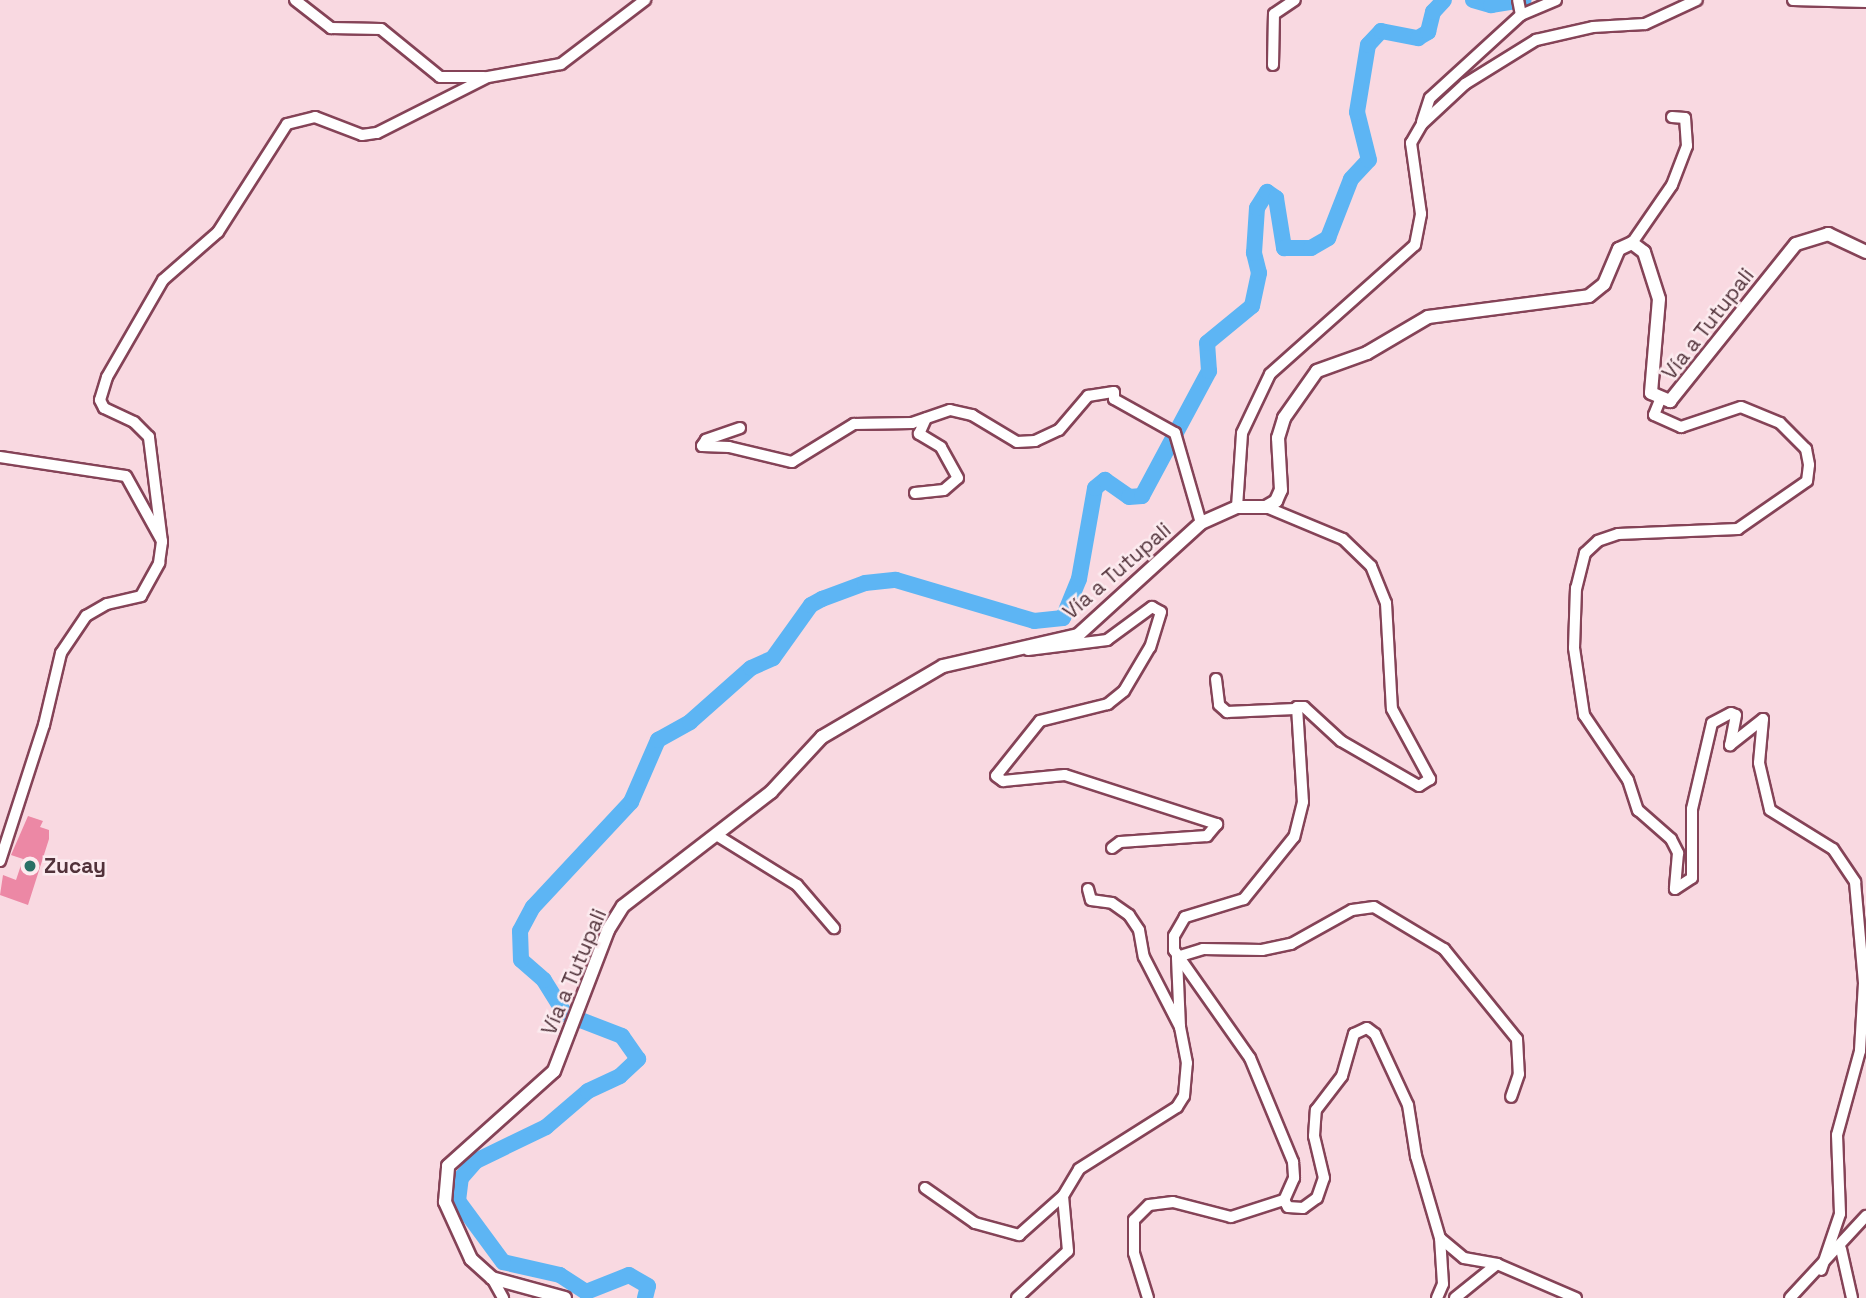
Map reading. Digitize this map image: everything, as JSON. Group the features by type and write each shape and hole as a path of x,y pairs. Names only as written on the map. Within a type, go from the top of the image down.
{"street":[{"path":"295,0 331,28 381,29 440,77 488,77 561,64 645,0"},
{"path":"1273,65 1274,14 1295,0"},
{"path":"1237,507 1244,425 1269,374 1415,246 1421,214 1412,143 1422,124 1430,98 1519,8 1556,0"},
{"path":"1422,124 1465,84 1536,40 1593,27 1645,24 1697,0"},
{"path":"1793,0 1866,2"},
{"path":"0,861 44,725 61,653 86,616 107,604 141,596 149,588 162,542 149,437 134,422 104,408 100,400 107,377 163,280 218,232 287,124 315,117 362,135 377,133 488,77"},
{"path":"1216,679 1219,705 1227,712 1304,707 1341,741 1419,786 1429,782 1427,769 1392,709 1386,603 1371,566 1343,539 1266,507 1281,490 1277,453 1284,418 1317,371 1367,353 1441,313 1589,296 1604,284 1619,249 1632,243 1672,185 1687,146 1685,118 1672,117"},
{"name":"Vía a Tutupali","path":"1632,243 1644,252 1659,299 1659,332 1650,383 1660,400 1681,393 1796,244 1828,234 1866,252"},
{"path":"740,428 706,440 702,446 729,447 792,462 854,424 912,423 929,415 958,411 1017,442 1035,441 1059,430 1088,396 1109,391 1171,429 1178,438 1201,523"},
{"path":"1660,400 1654,415 1681,427 1741,407 1780,423 1806,449 1809,465 1807,481 1738,529 1618,534 1598,541 1584,553 1576,588 1574,648 1584,715 1623,771 1638,810 1671,839 1678,852 1675,889 1692,878 1692,809 1712,723 1731,713 1736,715 1730,745 1763,719 1759,763 1770,810 1833,849 1855,882 1864,983 1860,1051 1837,1135 1840,1214 1821,1270"},
{"path":"915,493 944,490 958,478 941,447 919,434 929,415"},
{"path":"0,457 126,476 162,542"},
{"name":"Vía a Tutupali","path":"492,1278 471,1259 458,1237 443,1193 446,1174 456,1156 546,1082 573,1026 608,930 623,906 718,836 839,725 943,666 1011,647 1078,635 1201,523 1237,507 1266,507"},
{"path":"1011,647 1059,649 1107,640 1152,607 1161,612 1150,647 1124,691 1108,704 1040,720 996,776 1003,781 1065,775 1217,824 1207,836 1129,841 1112,848"},
{"path":"925,1188 975,1223 1019,1235 1063,1196 1079,1169 1177,1107 1184,1096 1187,1063 1181,1027 1174,936 1185,917 1244,899 1297,829 1303,788 1295,709"},
{"path":"718,836 797,885 834,928"},
{"path":"1088,890 1091,900 1112,903 1129,915 1139,930 1143,957 1181,1027"},
{"path":"1177,957 1203,949 1262,950 1291,944 1352,910 1374,907 1444,949 1517,1039 1519,1074 1511,1097"},
{"path":"1147,1298 1134,1253 1133,1220 1149,1205 1173,1202 1231,1217 1284,1200 1294,1178 1293,1162 1250,1058 1177,957"},
{"path":"1284,1200 1295,1209 1317,1198 1324,1178 1314,1136 1315,1110 1342,1076 1354,1034 1367,1028 1375,1034 1408,1105 1419,1168 1440,1238 1443,1284 1437,1298"},
{"path":"1017,1298 1068,1251 1063,1196"},
{"path":"1790,1298 1841,1249 1866,1216"},
{"path":"1440,1238 1464,1258 1497,1264 1576,1298"},
{"path":"1841,1249 1852,1298"},
{"path":"1455,1298 1497,1264"},
{"path":"492,1278 503,1298"},
{"path":"492,1278 565,1298"}],"building":[{"name":"Zucay","path":"28,816 43,821 40,827 49,830 49,839 28,905 0,895 3,875 16,880 23,859 11,855"}],"waterway":[{"path":"645,1298 648,1286 629,1275 586,1292 560,1275 503,1262 458,1201 461,1178 476,1161 546,1127 588,1091 620,1076 638,1059 622,1036 565,1014 544,980 521,960 520,931 533,907 631,802 658,740 690,722 751,668 773,658 811,605 822,599 865,583 896,580 1034,621 1063,618 1079,579 1095,488 1105,480 1129,497 1142,496 1209,371 1207,343 1252,306 1259,273 1254,253 1257,208 1267,192 1276,198 1284,248 1311,248 1328,238 1351,179 1369,160 1357,112 1368,45 1381,31 1418,38 1428,32 1433,12 1444,0"},
{"path":"1473,0 1491,5 1524,0"}],"place":[{"name":"Zucay","path":"30,866"}]}
